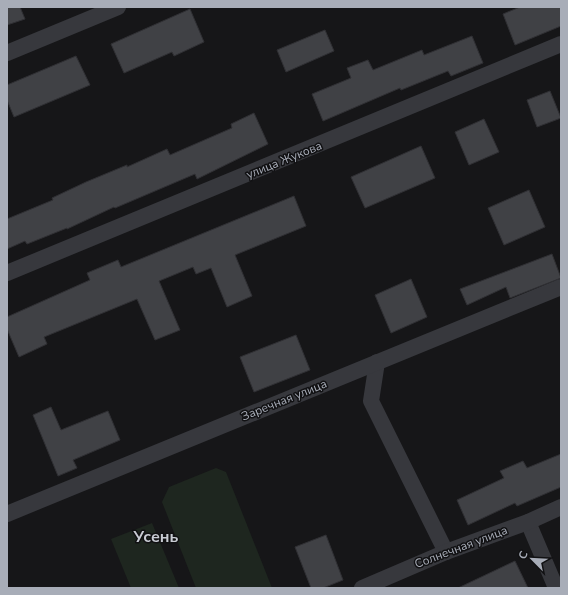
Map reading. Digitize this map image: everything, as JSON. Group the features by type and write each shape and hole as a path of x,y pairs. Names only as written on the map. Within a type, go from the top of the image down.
{"street":[{"path":"7,53 118,7"},
{"name":"улица Жукова","path":"7,274 561,44"},
{"name":"Заречная улица","path":"7,514 561,286"},
{"path":"377,362 372,401 446,552"},
{"name":"Солнечная улица","path":"362,588 446,552 528,522 561,507"},
{"path":"528,522 556,588"}],"shaded area":[{"path":"216,468 226,472 272,588 196,588 162,502 169,487"},
{"path":"152,523 179,588 131,588 111,539"}],"building":[{"path":"7,7 20,7 25,19 7,25"},
{"path":"520,7 561,7 561,26 515,45 503,14"},
{"path":"190,9 204,42 174,56 172,52 124,73 111,44"},
{"path":"325,30 334,51 286,72 277,50"},
{"path":"472,36 483,63 451,76 448,71 401,90 400,88 323,121 312,94 351,78 347,68 368,60 373,70 422,50 424,55"},
{"path":"76,56 90,85 14,117 7,100 7,85"},
{"path":"550,91 561,118 537,127 527,100"},
{"path":"254,113 268,144 197,179 195,174 115,208 114,207 67,229 27,244 25,241 7,249 7,219 53,200 52,198 86,182 127,165 127,167 167,149 170,155 232,128 231,124"},
{"path":"484,119 499,152 469,165 455,132"},
{"path":"421,146 435,178 365,208 351,177"},
{"path":"529,190 545,227 504,245 488,208"},
{"path":"294,196 306,226 235,255 252,296 227,307 211,268 196,274 193,267 159,281 180,330 155,340 137,299 44,337 47,344 19,357 7,329 7,317 90,280 87,273 118,260 121,267"},
{"path":"552,254 561,278 510,298 506,287 467,305 460,289"},
{"path":"411,279 427,317 391,333 375,295"},
{"path":"296,335 310,370 254,392 240,357"},
{"path":"51,407 61,430 108,411 120,440 73,460 77,468 58,476 33,415"},
{"path":"561,454 561,487 517,506 515,503 468,525 457,500 504,478 500,471 523,461 527,468"},
{"path":"326,535 343,580 323,588 311,588 295,547"},
{"path":"515,561 528,588 458,588"}],"district":[{"name":"Усень","path":"156,537"}]}
